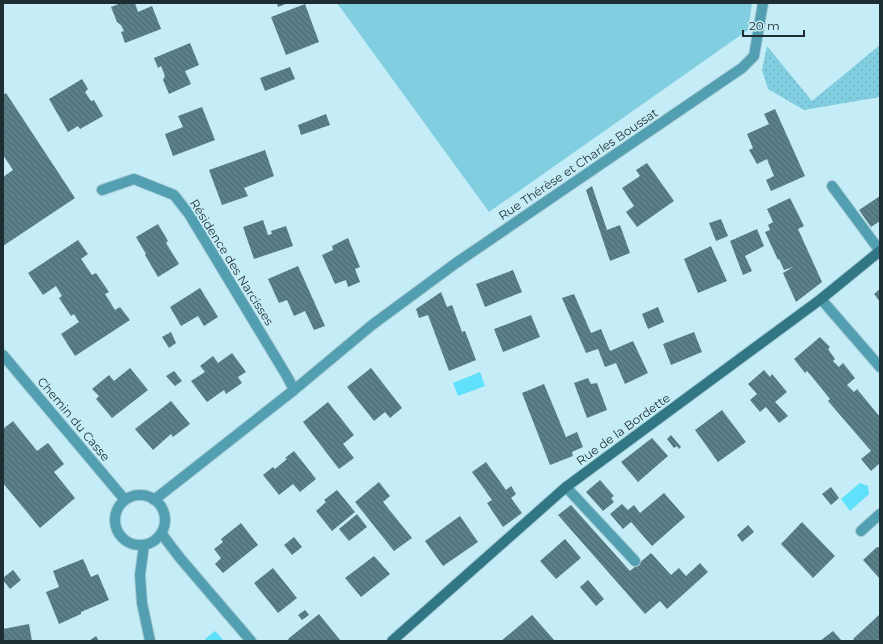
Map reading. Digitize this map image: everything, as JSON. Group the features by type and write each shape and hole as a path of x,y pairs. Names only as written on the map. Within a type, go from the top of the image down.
{"street":[{"name":"Rue Thérèse et Charles Boussat","path":"294,390 372,325 456,263 742,68 754,56 764,3"},
{"name":"Résidence des Narcisses","path":"102,190 134,179 174,195 189,214 294,390"},
{"path":"832,186 880,251"},
{"name":"Rue de la Bordette","path":"392,641 566,487 821,299 880,251"},
{"path":"821,299 880,367"},
{"name":"Chemin du Casse","path":"3,355 125,500"},
{"path":"154,500 294,390"},
{"path":"566,487 635,561"},
{"path":"138,495 154,500 162,510 164,518 164,526 161,533 156,539 144,545 127,542 116,529 116,513 120,505 125,500 138,495"},
{"path":"861,531 880,514"},
{"path":"161,533 180,558 251,641"},
{"path":"144,545 140,575 142,603 150,641"}],"shaded area":[{"path":"337,3 752,3 748,30 489,212"},
{"path":"880,45 880,97 804,110 768,89 762,70 767,46 812,101"},
{"path":"480,372 485,386 458,396 453,383"},
{"path":"860,483 868,486 869,494 850,511 841,499"},
{"path":"215,631 224,641 206,641 205,639"}],"building":[{"path":"121,3 135,3 138,12 152,6 161,29 125,43 121,32 124,31 121,25 117,22 111,7"},
{"path":"277,3 288,3 278,7"},
{"path":"305,4 319,42 286,55 271,17"},
{"path":"190,43 199,65 185,71 191,84 169,94 163,80 165,76 161,66 158,68 154,58"},
{"path":"290,67 295,79 265,91 260,78"},
{"path":"82,79 88,89 85,92 91,101 94,100 103,116 80,129 78,126 68,132 49,99"},
{"path":"6,93 75,198 3,246 3,177 13,170 3,155 3,95"},
{"path":"202,107 215,140 173,156 165,134 183,127 178,116"},
{"path":"775,109 805,176 771,191 766,180 774,176 767,159 757,164 749,150 753,148 747,134 769,124 764,114"},
{"path":"326,114 330,125 301,135 298,125"},
{"path":"265,150 274,176 244,188 248,196 222,205 209,170"},
{"path":"647,163 674,201 637,227 626,212 634,206 622,188 640,176 636,170"},
{"path":"592,186 607,230 620,225 630,253 610,261 586,190"},
{"path":"880,196 880,221 871,227 859,210"},
{"path":"790,198 804,226 798,229 822,282 796,302 783,273 793,267 784,270 765,232 770,230 768,225 773,222 767,209"},
{"path":"721,219 728,236 716,241 709,223"},
{"path":"263,220 268,235 272,234 271,231 286,226 293,246 254,259 243,227"},
{"path":"158,224 168,241 166,243 179,264 158,277 136,237"},
{"path":"757,229 764,246 745,256 752,271 743,275 730,241"},
{"path":"348,238 360,267 355,269 360,282 348,287 346,280 335,284 322,255 333,250 332,246"},
{"path":"78,240 88,254 81,259 92,275 96,273 109,292 105,294 115,310 120,307 130,320 75,356 61,334 79,322 74,314 71,316 59,298 62,296 56,286 43,295 28,273"},
{"path":"711,246 727,281 698,293 684,259"},
{"path":"298,266 325,326 314,330 305,311 294,316 287,300 279,303 268,279"},
{"path":"513,270 522,292 485,307 476,284"},
{"path":"200,288 218,317 204,326 198,316 181,326 170,307"},
{"path":"880,289 880,302 874,294"},
{"path":"441,292 447,307 452,305 462,332 465,331 476,360 449,371 428,315 419,318 416,309"},
{"path":"574,294 591,333 601,329 610,351 633,341 648,373 625,384 616,363 605,367 598,349 586,353 562,298"},
{"path":"658,307 664,322 648,329 642,314"},
{"path":"531,315 540,337 503,352 494,329"},
{"path":"171,332 176,343 169,348 162,337"},
{"path":"694,332 702,352 671,365 663,344"},
{"path":"820,337 830,347 828,349 835,359 833,361 839,367 843,363 855,378 847,385 854,392 857,389 880,417 880,463 871,471 861,459 871,451 828,401 830,399 813,378 807,371 805,373 794,359"},
{"path":"232,353 246,372 238,377 242,383 226,394 224,390 207,402 191,381 205,372 200,366 213,356 218,363"},
{"path":"130,368 148,390 112,418 96,399 99,396 92,389 109,375 114,381"},
{"path":"371,368 402,408 390,418 385,412 374,421 347,387"},
{"path":"764,370 770,377 772,374 787,392 775,402 788,416 779,423 766,407 760,412 750,400 757,394 748,384"},
{"path":"174,371 182,381 175,386 166,376"},
{"path":"588,378 591,384 597,383 607,410 587,418 574,383"},
{"path":"544,384 566,437 577,432 583,447 572,452 573,456 550,465 522,393"},
{"path":"171,401 190,424 173,437 171,434 153,450 135,429"},
{"path":"328,402 354,435 343,444 354,458 339,469 303,422"},
{"path":"722,410 746,442 718,462 695,430"},
{"path":"13,421 37,451 48,443 64,464 54,472 75,498 40,528 3,483 3,429"},
{"path":"671,435 681,447 679,449 677,446 674,448 667,439"},
{"path":"652,438 668,456 638,482 621,462"},
{"path":"294,451 316,479 300,492 293,484 279,495 263,475 273,467 275,469"},
{"path":"486,462 506,490 511,486 516,494 511,498 522,513 503,527 487,503 492,500 472,472"},
{"path":"600,480 614,496 611,498 614,502 603,511 586,492"},
{"path":"379,482 390,496 383,502 412,538 394,551 355,502"},
{"path":"831,487 839,498 831,505 822,494"},
{"path":"337,490 355,512 332,531 316,511 326,502 324,500"},
{"path":"664,493 685,517 652,546 631,522 623,529 610,514 622,504 628,510 634,505 640,513"},
{"path":"571,505 630,571 651,553 671,575 679,568 686,576 700,563 708,572 667,609 660,601 645,614 558,515"},
{"path":"357,514 367,527 349,541 339,529"},
{"path":"460,516 478,542 443,566 425,541"},
{"path":"802,522 835,556 813,578 781,544"},
{"path":"241,523 258,545 223,573 215,564 221,558 214,549 223,542 221,539"},
{"path":"748,525 754,532 742,542 737,535"},
{"path":"294,537 302,547 292,555 284,545"},
{"path":"565,539 581,558 556,579 540,561"},
{"path":"877,547 880,548 880,579 863,560"},
{"path":"374,556 390,574 361,597 345,578"},
{"path":"83,559 91,577 98,574 109,600 81,612 81,614 59,624 46,592 59,587 53,571"},
{"path":"273,568 297,598 278,613 254,583"},
{"path":"13,570 21,580 10,589 3,578"},
{"path":"588,580 604,599 596,606 580,587"},
{"path":"305,610 309,615 302,620 298,615"},
{"path":"319,614 340,640 289,641 288,639"},
{"path":"880,614 880,638 877,641 855,641 853,639"},
{"path":"532,615 555,641 501,641"},
{"path":"29,624 32,641 3,641 3,629"},
{"path":"833,631 842,641 820,641"},
{"path":"96,636 99,641 89,641"}]}
